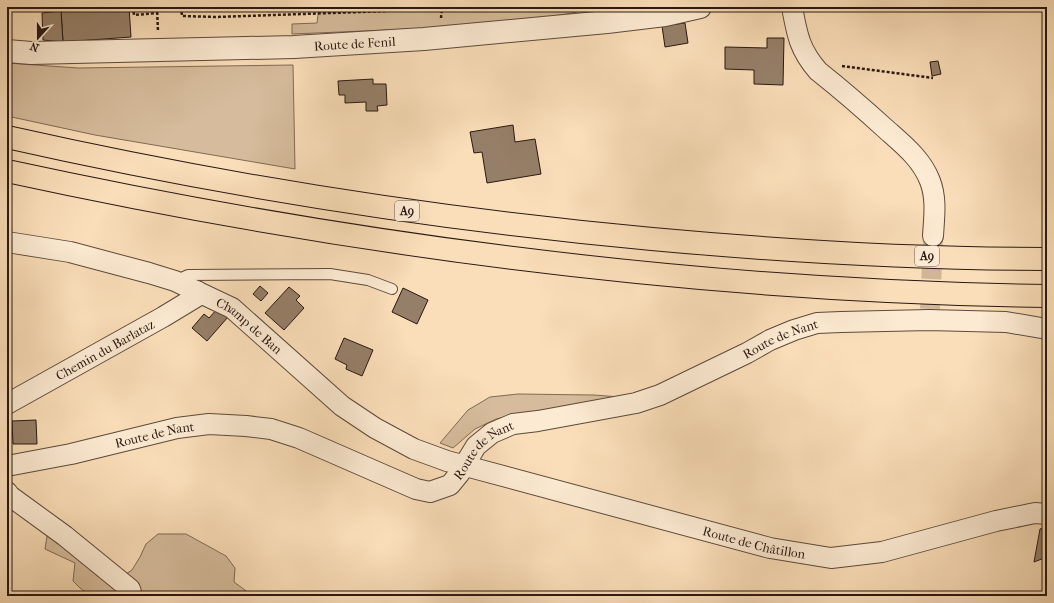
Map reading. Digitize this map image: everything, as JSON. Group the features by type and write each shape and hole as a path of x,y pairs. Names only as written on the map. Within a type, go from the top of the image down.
{"highway":[{"name":"A9","path":"7,137 176,173 273,190 369,206 520,226 715,245 886,255 1047,259"},
{"path":"7,171 268,222 520,259 614,270 805,286 959,294 1047,296"}],"street":[{"name":"Route de Fenil","path":"7,51 31,53 294,47 416,40 607,22 664,15 700,7"},
{"path":"792,7 799,40 810,62 818,71 874,117 914,154 922,165 931,183 934,196 935,209 933,236"},
{"name":"Champ de Ban","path":"7,242 70,252 175,281 232,308 342,406 375,428 414,449 447,462 464,466"},
{"name":"Chemin du Barlataz","path":"7,404 163,317 196,297 197,291"},
{"name":"Route de Nant","path":"7,466 71,454 177,428 209,424 246,426 270,429 300,438 416,489 430,492 450,485 473,451 492,433 513,424 538,422 636,403 660,395 747,353 770,340 794,330 817,324 930,314 1006,322 1047,329"},
{"name":"Route de Châtillon","path":"464,466 770,548 831,558 882,552 1035,512 1047,514"},
{"path":"7,492 10,496 65,536 130,589 132,596"}],"lane":[{"path":"175,281 188,275 330,274 368,280 392,289"}],"path":[{"path":"133,7 134,15 158,13 157,7"},
{"path":"181,7 182,16 217,17 388,11 398,7"},
{"path":"441,19 442,7"},
{"path":"841,66 933,78"}],"shaded area":[{"path":"319,7 604,7 507,25 292,34 292,24 317,23"},
{"path":"7,63 78,68 293,65 295,169 95,135 7,116"},
{"path":"518,394 594,395 633,398 517,414 496,419 475,429 453,448 440,443 468,410 490,397"},
{"path":"48,530 120,578 132,570 146,544 158,534 186,534 226,556 235,568 234,582 253,596 91,596 73,581 75,563 45,549"}],"building":[{"path":"129,7 131,37 63,42 61,11"},
{"path":"61,11 63,42 43,40 42,13"},
{"path":"685,23 688,43 665,47 662,26"},
{"path":"767,38 784,38 783,85 754,84 754,70 725,69 725,47 767,48"},
{"path":"938,61 941,74 932,76 930,62"},
{"path":"373,79 373,84 386,84 387,105 377,106 378,111 366,111 366,102 345,103 345,95 339,95 338,81"},
{"path":"513,125 515,142 535,139 541,174 487,183 482,152 474,153 470,132"},
{"path":"260,286 268,293 261,301 253,294"},
{"path":"289,287 300,296 296,300 304,308 284,330 265,313"},
{"path":"403,288 428,300 417,324 392,312"},
{"path":"218,308 228,317 207,341 192,328 204,314 209,318"},
{"path":"344,338 373,350 362,376 346,369 347,365 335,359"},
{"path":"36,420 37,444 13,444 12,421"},
{"path":"1047,527 1047,557 1034,562 1040,529"}],"tunnel":[{"path":"930,309 933,241"}]}
